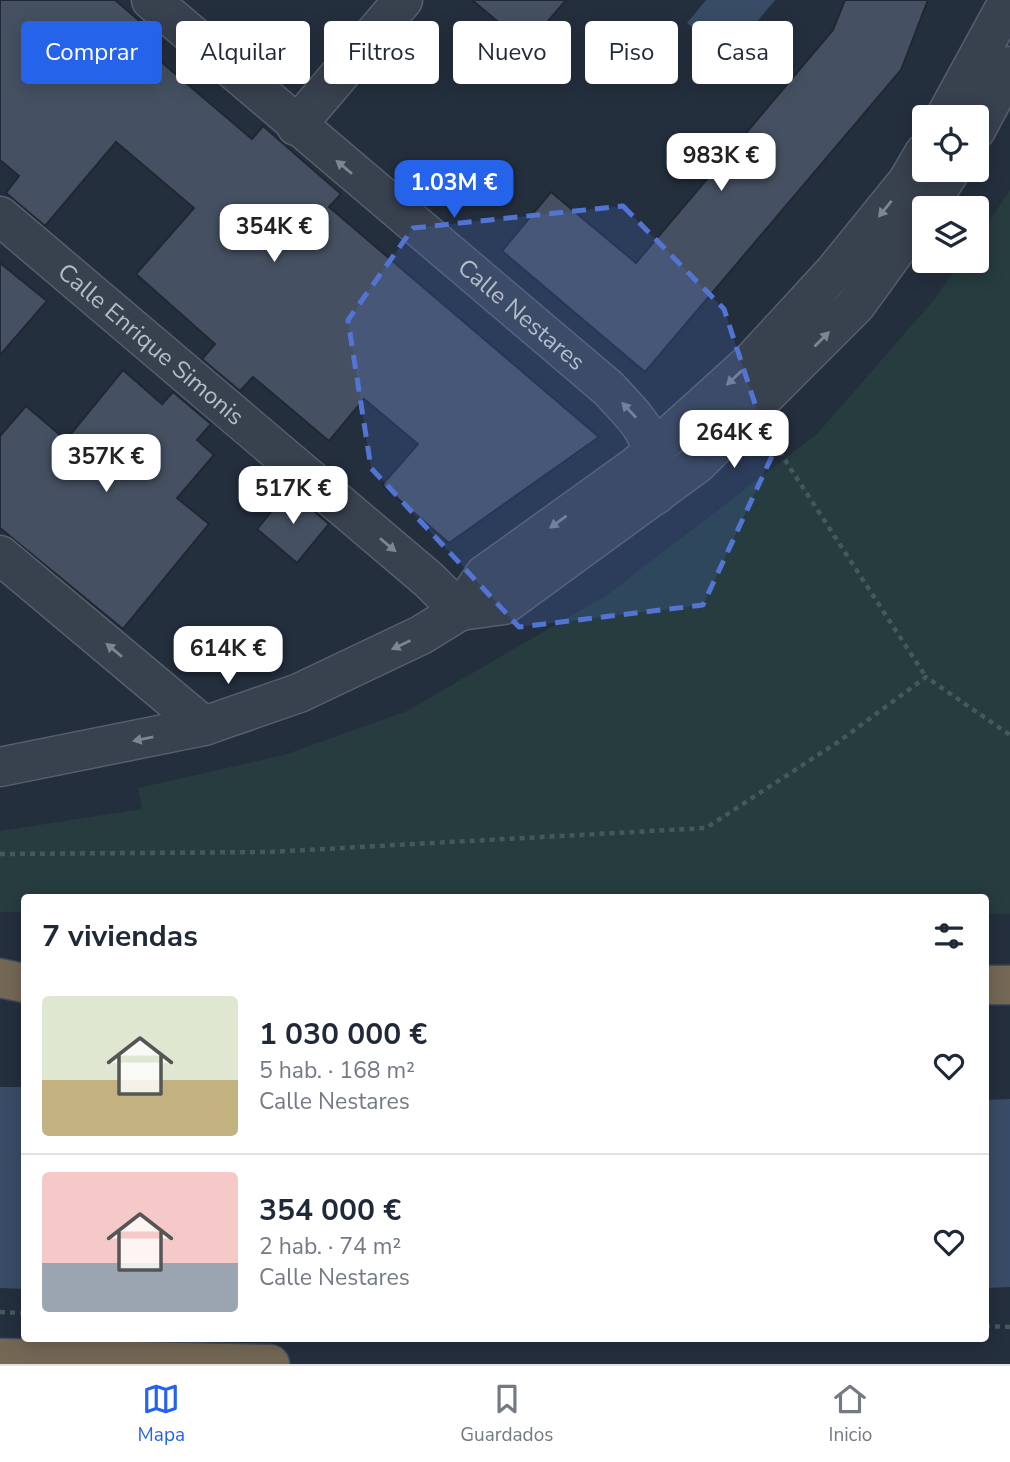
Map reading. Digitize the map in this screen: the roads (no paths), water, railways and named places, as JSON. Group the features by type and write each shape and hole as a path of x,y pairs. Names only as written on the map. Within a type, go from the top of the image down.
{"highway":[{"path":"0,978 21,982"},
{"path":"989,985 1010,985"},
{"path":"0,991 21,991"},
{"path":"0,1358 270,1364"}],"street":[{"name":"Calle Nestares","path":"151,0 296,126 608,388 643,426 654,450 656,495"},
{"path":"296,126 403,0"},
{"path":"952,105 1009,0"},
{"path":"989,106 1010,66"},
{"path":"460,611 484,575 654,450 752,361 834,272 912,173"},
{"name":"Calle Enrique Simonis","path":"0,216 429,580 460,611"},
{"path":"0,768 204,726 299,693 421,635 460,611 505,605 697,464 751,413 856,305 912,228"},
{"path":"0,555 204,726"}],"water":[{"path":"706,0 775,0 758,21 692,21 692,27 687,23"},
{"path":"0,1087 21,1087 21,1289 0,1288"},
{"path":"1010,1099 1010,1287 989,1288 989,1100"}]}
